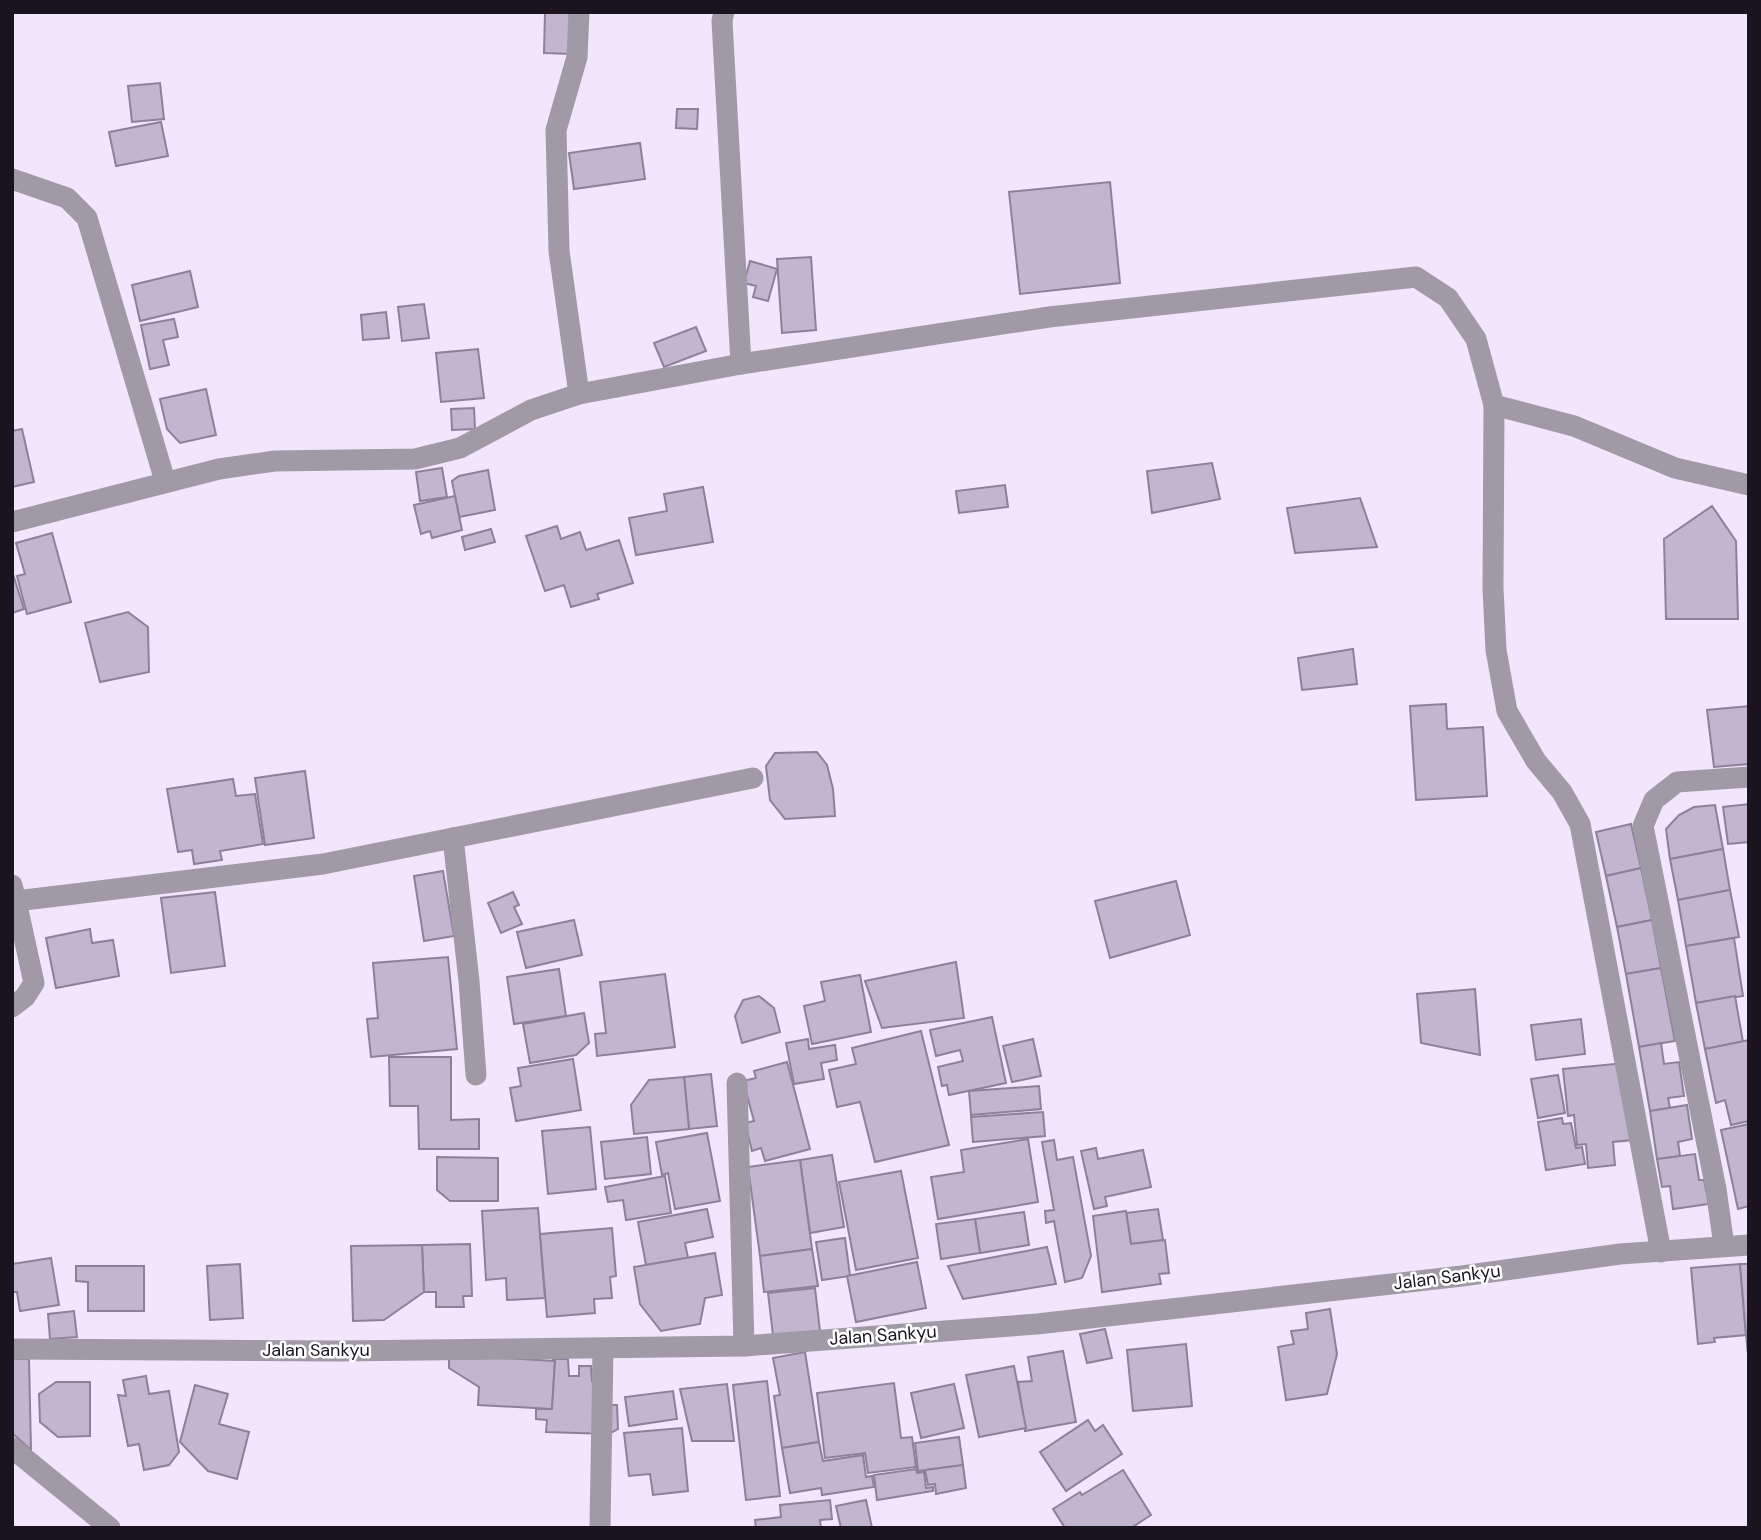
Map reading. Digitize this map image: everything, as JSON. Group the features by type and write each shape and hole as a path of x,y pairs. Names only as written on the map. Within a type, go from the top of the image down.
{"street":[{"path":"579,12 577,57 556,130 559,251 579,394"},
{"path":"723,12 741,364"},
{"path":"12,180 67,198 87,218 165,481"},
{"path":"12,522 219,469 275,461 415,459 460,448 531,410 579,394 741,364 1049,317 1416,277 1448,298 1476,339 1494,405 1494,613 1496,650 1507,710 1536,761 1562,792 1580,824 1661,1252"},
{"path":"1494,405 1574,426 1675,468 1749,485"},
{"path":"1724,1245 1716,1189 1643,827 1654,800 1677,782 1749,777"},
{"path":"12,1007 25,996 34,983 13,896 323,864 752,778"},
{"path":"453,838 469,981 476,1075"},
{"path":"737,1083 744,1346"},
{"name":"Jalan Sankyu","path":"12,1349 603,1349 744,1346 1037,1324 1448,1278 1620,1254 1749,1245"},
{"path":"600,1528 603,1349"},
{"path":"12,1448 110,1528"}],"building":[{"path":"545,12 573,12 572,54 544,53"},
{"path":"160,83 164,119 132,122 128,86"},
{"path":"677,109 698,109 697,129 676,128"},
{"path":"161,122 168,156 116,166 109,132"},
{"path":"640,143 645,179 574,189 569,153"},
{"path":"1110,182 1120,283 1020,294 1009,192"},
{"path":"811,257 816,330 782,333 777,259"},
{"path":"750,261 777,269 768,301 753,297 756,286 744,283"},
{"path":"190,271 198,307 140,321 132,285"},
{"path":"424,304 429,338 402,341 398,307"},
{"path":"386,312 389,338 363,340 361,315"},
{"path":"174,319 178,337 163,340 169,365 150,369 141,325"},
{"path":"696,327 706,351 664,367 654,343"},
{"path":"478,349 484,398 441,402 436,353"},
{"path":"206,389 216,435 180,443 167,429 160,399"},
{"path":"474,408 475,429 452,430 451,409"},
{"path":"22,429 34,482 12,487 12,431"},
{"path":"1212,463 1220,499 1152,513 1147,471"},
{"path":"442,468 447,497 420,501 416,472"},
{"path":"488,470 495,510 459,517 452,481 459,476"},
{"path":"1005,485 1008,507 959,513 956,491"},
{"path":"703,487 713,542 636,555 629,518 667,511 664,494"},
{"path":"455,496 462,530 432,538 430,531 421,534 414,505"},
{"path":"1360,498 1377,547 1295,553 1287,508"},
{"path":"1712,506 1736,541 1738,619 1666,619 1664,539"},
{"path":"557,526 561,539 580,532 586,550 619,540 633,583 597,594 599,599 571,607 564,585 545,591 526,536"},
{"path":"491,529 495,542 465,550 462,537"},
{"path":"52,533 71,602 27,614 17,576 25,574 16,543"},
{"path":"12,571 24,609 12,613"},
{"path":"128,612 148,627 149,672 100,682 85,623"},
{"path":"1353,649 1357,684 1302,690 1298,658"},
{"path":"1446,704 1447,729 1483,727 1487,796 1416,800 1410,706"},
{"path":"1749,706 1749,764 1714,767 1707,710"},
{"path":"817,752 827,765 833,789 835,816 785,819 770,800 766,766 775,753"},
{"path":"305,771 314,838 265,845 255,778"},
{"path":"233,779 236,796 255,794 263,844 220,851 222,860 194,864 192,850 178,852 167,789"},
{"path":"1749,804 1749,842 1728,844 1723,807"},
{"path":"1715,805 1723,849 1670,859 1666,829 1679,815 1694,807"},
{"path":"1631,824 1641,868 1606,876 1596,832"},
{"path":"1723,849 1730,890 1678,900 1670,859"},
{"path":"1641,868 1652,920 1617,927 1606,876"},
{"path":"443,871 454,936 424,941 414,876"},
{"path":"1176,881 1190,935 1110,958 1095,901"},
{"path":"1730,890 1739,937 1686,946 1678,900"},
{"path":"215,892 225,966 171,973 161,898"},
{"path":"513,892 519,905 514,907 522,924 501,933 488,903"},
{"path":"574,920 582,955 526,968 517,932"},
{"path":"1652,920 1661,968 1626,974 1617,927"},
{"path":"90,929 92,943 113,940 119,976 56,988 46,938"},
{"path":"1734,938 1743,996 1696,1003 1686,946"},
{"path":"448,957 457,1049 371,1057 367,1019 378,1018 373,963"},
{"path":"956,962 964,1018 882,1028 865,981"},
{"path":"1661,968 1675,1041 1639,1047 1626,974"},
{"path":"559,969 566,1016 514,1024 507,977"},
{"path":"665,974 675,1047 597,1056 595,1034 606,1033 600,982"},
{"path":"860,975 871,1032 812,1044 804,1006 825,1001 821,982"},
{"path":"1475,989 1480,1055 1421,1043 1417,994"},
{"path":"759,996 774,1008 780,1032 742,1043 735,1016 743,1000"},
{"path":"1735,996 1743,1042 1705,1049 1696,1003"},
{"path":"584,1013 589,1043 576,1055 530,1063 523,1024"},
{"path":"992,1017 1006,1083 949,1095 947,1085 942,1086 938,1067 963,1061 960,1050 936,1056 930,1030"},
{"path":"1581,1019 1585,1054 1536,1060 1531,1025"},
{"path":"921,1031 949,1145 875,1162 860,1102 837,1107 829,1070 856,1064 852,1048"},
{"path":"808,1039 809,1049 835,1045 837,1060 821,1063 824,1079 794,1084 786,1043"},
{"path":"1033,1039 1041,1076 1012,1082 1003,1046"},
{"path":"1749,1040 1749,1121 1731,1125 1725,1100 1716,1103 1705,1049"},
{"path":"1661,1043 1664,1064 1679,1062 1684,1096 1668,1098 1670,1108 1650,1111 1639,1047"},
{"path":"389,1057 451,1057 451,1120 479,1119 479,1149 419,1149 418,1106 390,1106"},
{"path":"573,1059 581,1110 516,1121 510,1088 521,1086 518,1068"},
{"path":"787,1062 810,1149 765,1161 761,1148 752,1151 745,1123 754,1121 743,1081 756,1078 754,1071"},
{"path":"1625,1063 1633,1140 1613,1142 1615,1165 1588,1168 1586,1144 1577,1145 1574,1115 1568,1116 1563,1069"},
{"path":"711,1074 717,1126 689,1129 684,1077"},
{"path":"1558,1075 1565,1113 1538,1118 1531,1079"},
{"path":"684,1077 689,1129 634,1134 631,1105 649,1080"},
{"path":"1039,1086 1041,1109 971,1115 969,1091"},
{"path":"1687,1105 1692,1139 1678,1142 1680,1156 1657,1159 1650,1111"},
{"path":"1043,1112 1045,1136 973,1142 971,1117"},
{"path":"1562,1118 1563,1124 1571,1123 1576,1148 1582,1147 1585,1164 1546,1170 1538,1122"},
{"path":"1749,1124 1749,1206 1738,1209 1721,1130"},
{"path":"590,1127 596,1189 548,1194 542,1131"},
{"path":"707,1133 720,1201 675,1209 668,1173 662,1175 656,1142"},
{"path":"647,1137 651,1174 605,1179 601,1142"},
{"path":"1028,1139 1038,1202 938,1219 931,1177 964,1172 961,1150"},
{"path":"1054,1140 1057,1160 1073,1157 1091,1256 1082,1278 1065,1282 1054,1221 1046,1223 1045,1211 1054,1210 1042,1142"},
{"path":"1096,1148 1098,1159 1143,1150 1151,1187 1105,1197 1107,1206 1094,1209 1081,1151"},
{"path":"1695,1154 1699,1180 1704,1180 1709,1204 1673,1209 1670,1186 1662,1187 1657,1159"},
{"path":"832,1155 844,1227 810,1233 800,1160"},
{"path":"437,1157 498,1158 498,1201 450,1201 437,1190"},
{"path":"800,1160 812,1249 760,1256 748,1167"},
{"path":"901,1171 918,1258 856,1270 839,1182"},
{"path":"665,1176 671,1213 626,1220 623,1200 608,1202 605,1187"},
{"path":"538,1208 545,1298 507,1300 506,1278 486,1280 482,1211"},
{"path":"707,1209 713,1237 685,1243 688,1258 646,1265 638,1222"},
{"path":"1158,1209 1163,1240 1131,1244 1126,1213"},
{"path":"1126,1211 1131,1244 1165,1240 1169,1273 1159,1274 1161,1284 1102,1292 1093,1216"},
{"path":"1024,1212 1029,1245 980,1253 975,1219"},
{"path":"975,1219 980,1253 941,1259 936,1224"},
{"path":"612,1228 616,1276 610,1277 612,1298 594,1299 595,1313 547,1317 540,1234"},
{"path":"845,1238 850,1276 822,1280 816,1242"},
{"path":"470,1244 472,1296 463,1296 464,1307 436,1307 436,1292 424,1292 422,1245"},
{"path":"422,1245 424,1292 384,1320 353,1321 351,1246"},
{"path":"1047,1247 1056,1284 963,1299 948,1266"},
{"path":"812,1249 818,1286 764,1292 760,1256"},
{"path":"715,1253 722,1295 705,1298 700,1324 661,1331 640,1304 634,1267"},
{"path":"51,1258 59,1305 20,1311 17,1292 12,1292 12,1264"},
{"path":"917,1262 926,1308 856,1322 847,1276"},
{"path":"240,1264 243,1318 210,1320 207,1266"},
{"path":"1740,1264 1746,1335 1714,1338 1715,1342 1698,1344 1691,1268"},
{"path":"1740,1264 1749,1264 1749,1364 1746,1335"},
{"path":"76,1266 144,1266 144,1311 88,1311 88,1282 76,1281"},
{"path":"815,1288 820,1331 773,1335 768,1293"},
{"path":"1330,1309 1337,1354 1327,1394 1286,1400 1278,1347 1294,1344 1291,1331 1308,1329 1306,1313"},
{"path":"74,1311 77,1337 50,1339 48,1314"},
{"path":"1105,1329 1112,1358 1087,1363 1080,1334"},
{"path":"1186,1344 1192,1406 1133,1411 1127,1350"},
{"path":"1063,1351 1076,1422 1025,1431 1018,1382 1032,1381 1028,1357"},
{"path":"805,1352 819,1442 782,1448 774,1396 780,1395 773,1358"},
{"path":"449,1355 555,1361 552,1409 478,1405 479,1387 449,1368"},
{"path":"12,1359 29,1359 31,1450 12,1433"},
{"path":"553,1359 568,1359 569,1376 579,1376 579,1366 591,1366 592,1381 607,1381 609,1405 617,1405 618,1429 609,1434 546,1432 547,1420 536,1419 536,1409 552,1409"},
{"path":"1014,1366 1026,1428 979,1437 966,1375"},
{"path":"146,1376 149,1394 169,1391 179,1452 169,1465 144,1470 139,1444 128,1446 118,1395 126,1396 123,1380"},
{"path":"767,1381 780,1496 746,1500 733,1385"},
{"path":"56,1382 90,1382 90,1436 58,1437 40,1422 39,1394"},
{"path":"894,1383 901,1438 912,1437 916,1467 868,1473 865,1453 825,1458 817,1393"},
{"path":"727,1384 734,1441 692,1441 680,1389"},
{"path":"954,1384 964,1428 921,1438 911,1393"},
{"path":"195,1385 228,1394 219,1424 249,1432 237,1479 208,1471 180,1442"},
{"path":"673,1391 677,1419 629,1426 625,1397"},
{"path":"1088,1420 1095,1431 1103,1425 1122,1454 1066,1491 1040,1452"},
{"path":"682,1428 688,1491 653,1495 650,1474 629,1476 624,1433"},
{"path":"959,1437 963,1465 918,1471 915,1443"},
{"path":"819,1442 823,1461 863,1455 866,1477 872,1476 874,1487 822,1495 821,1488 790,1493 782,1448"},
{"path":"963,1465 966,1488 936,1494 935,1484 928,1485 925,1470"},
{"path":"916,1469 917,1473 924,1472 926,1488 933,1487 933,1491 877,1500 874,1475"},
{"path":"1123,1470 1151,1515 1131,1528 1065,1528 1053,1509"},
{"path":"830,1500 832,1519 820,1520 821,1528 756,1528 755,1520 781,1517 780,1505"},
{"path":"866,1500 872,1528 841,1528 836,1506"}]}
